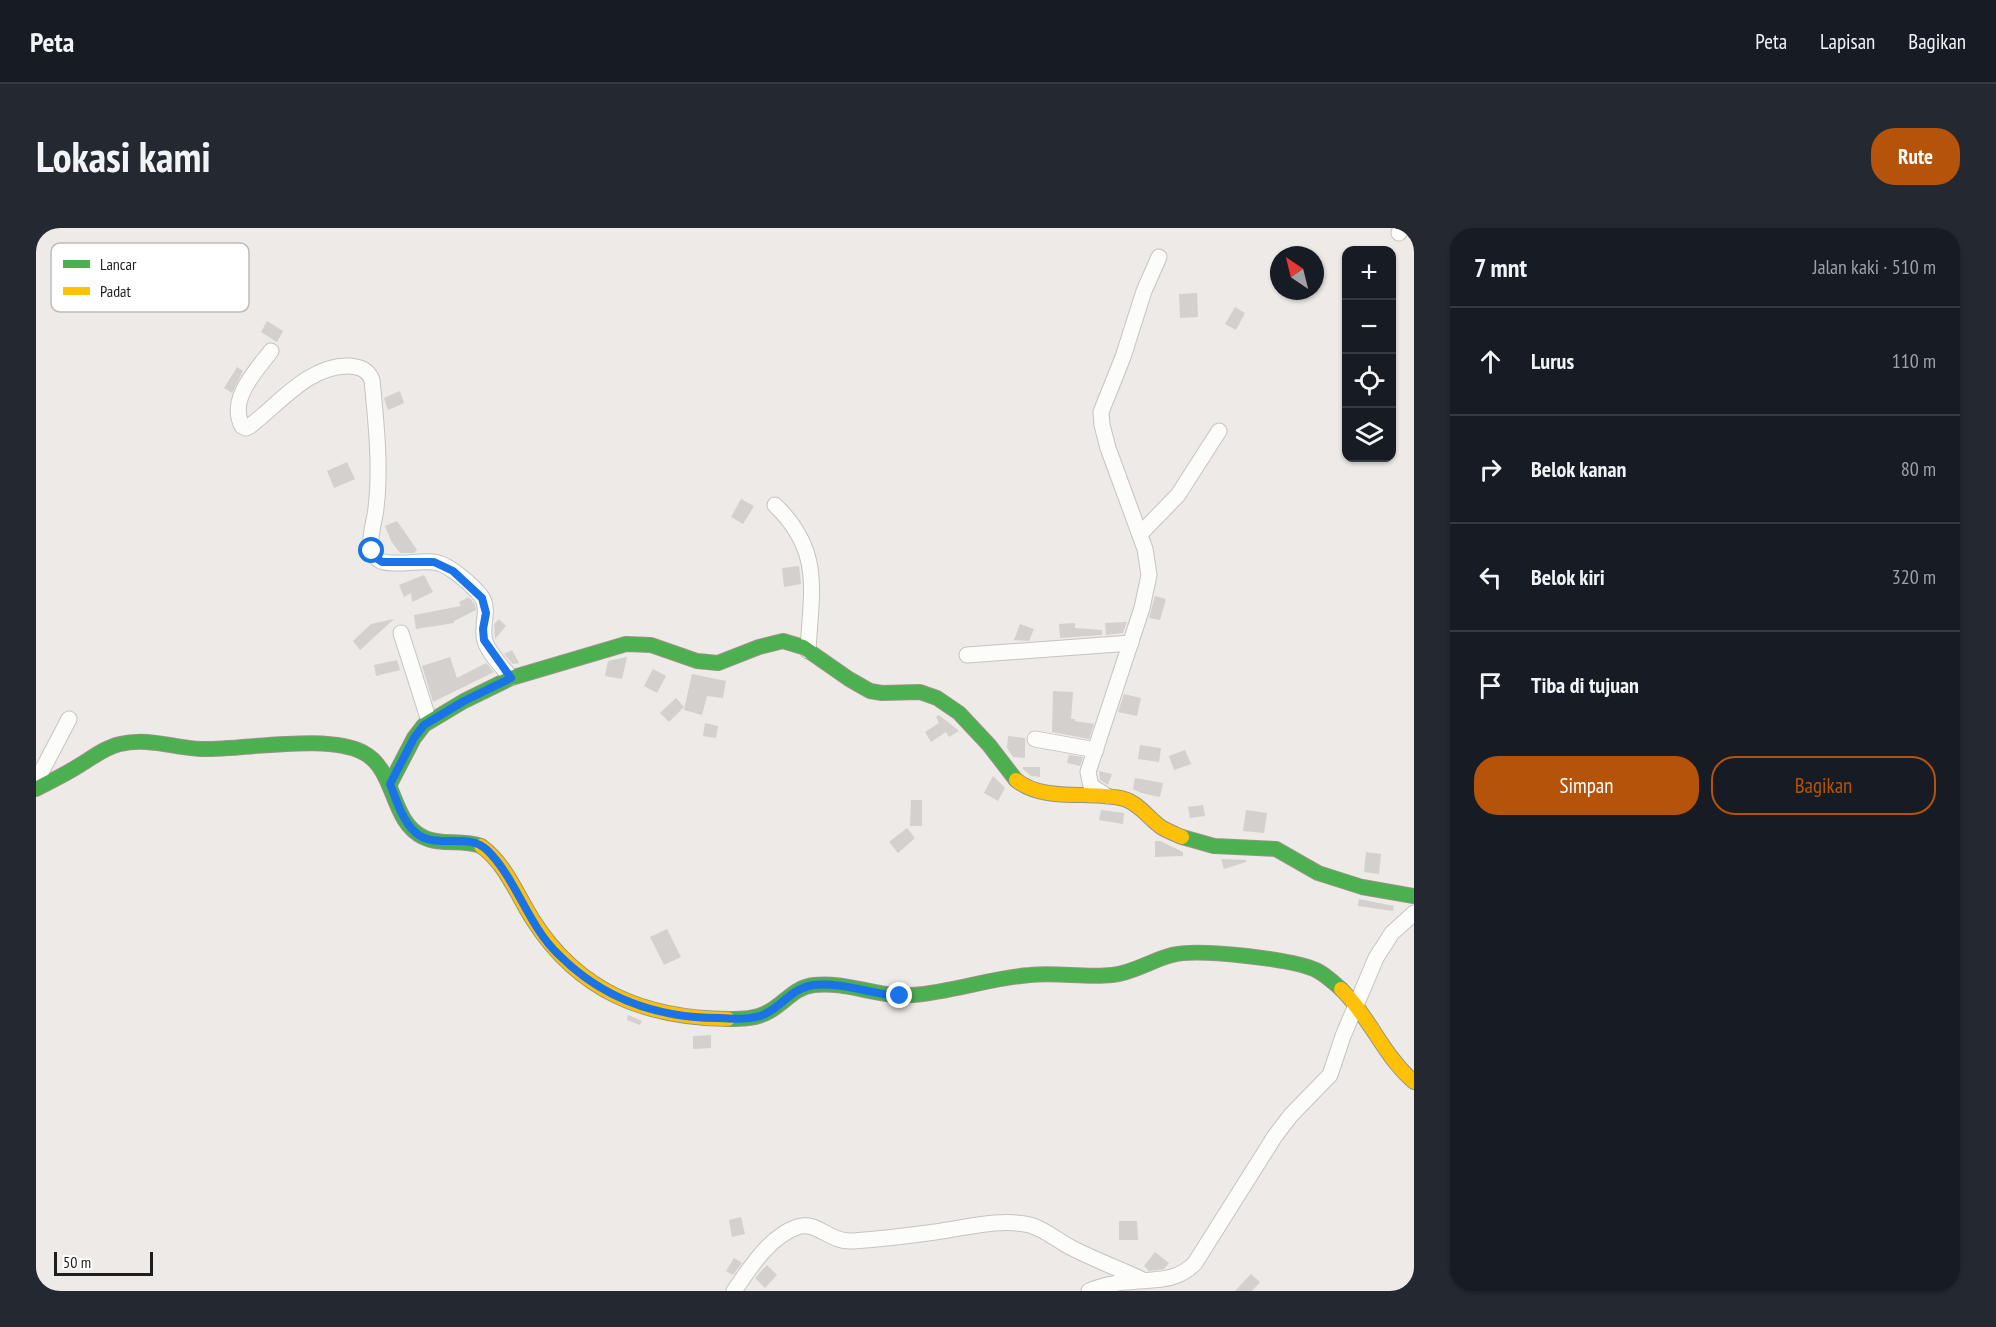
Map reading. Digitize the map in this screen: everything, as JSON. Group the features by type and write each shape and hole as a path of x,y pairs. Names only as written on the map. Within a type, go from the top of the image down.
{"street":[{"path":"1107,796 1092,787 1087,778 1148,584 1148,564 1140,534 1108,448 1101,412 1123,357 1144,291 1159,257"},
{"path":"271,351 247,384 240,398 238,411 242,426 245,428 250,426 293,389 331,369 342,366 355,367 368,372 372,378 377,450 377,506 371,540 374,554 382,562 434,562 453,571 482,598 486,613 483,629 484,640 511,678"},
{"path":"1140,534 1178,495 1219,431"},
{"path":"775,505 791,520 808,552 811,575 808,651"},
{"path":"401,633 429,721"},
{"path":"390,784 414,738 429,721 511,678 626,644 651,645 697,662 710,664 781,641 792,643 808,651 846,678 871,692 920,692 948,705 971,726 1012,777 1023,787 1046,792 1107,796 1129,800 1161,827 1188,840 1214,846 1276,849 1318,873 1362,887 1414,896"},
{"path":"967,655 1131,643"},
{"path":"36,782 69,719"},
{"path":"1035,739 1096,750"},
{"path":"36,789 112,747 128,742 214,749 311,745 347,747 359,750 377,764 390,784 409,825 418,835 437,841 468,841 488,851 499,865 540,934 560,957 609,992 641,1007 663,1014 713,1018 751,1017 769,1011 796,990 814,985 900,996 1023,975 1116,975 1184,953 1267,960 1313,969 1329,978 1355,1007 1397,1068 1414,1082"},
{"path":"1089,1291 1115,1283 1173,1278 1186,1272 1195,1263 1275,1136 1291,1115 1329,1075 1355,1007 1381,949 1392,933 1414,913"},
{"path":"734,1291 750,1267 780,1237 805,1225 812,1226 844,1242 998,1223 1030,1226 1143,1281"}],"building":[{"path":"1197,293 1198,317 1180,318 1179,294"},
{"path":"1235,307 1245,313 1236,330 1225,324"},
{"path":"267,321 283,331 277,342 261,332"},
{"path":"237,367 243,371 232,393 224,388"},
{"path":"400,391 404,403 388,410 384,398"},
{"path":"347,462 355,479 334,488 327,471"},
{"path":"741,499 754,506 743,524 731,517"},
{"path":"397,521 417,550 414,553 400,553 391,541 385,526"},
{"path":"799,566 801,584 784,587 782,568"},
{"path":"424,575 433,592 412,602 411,593 404,597 399,585"},
{"path":"1155,596 1166,599 1160,620 1149,618"},
{"path":"469,597 476,610 454,623 416,629 414,615 461,606 459,602"},
{"path":"394,619 360,650 353,641 371,624"},
{"path":"499,619 506,626 495,639 494,624"},
{"path":"1127,622 1123,633 1106,635 1105,623"},
{"path":"1075,623 1075,628 1102,630 1102,635 1060,638 1059,624"},
{"path":"1020,624 1034,629 1029,641 1014,640"},
{"path":"512,650 519,663 513,664 504,654"},
{"path":"450,657 457,678 486,663 494,672 433,702 422,666"},
{"path":"627,657 622,679 605,676 608,661"},
{"path":"397,660 400,670 376,676 374,665"},
{"path":"653,669 666,676 657,693 644,686"},
{"path":"692,674 726,681 723,698 707,696 702,715 684,710"},
{"path":"1053,691 1073,692 1071,719 1094,724 1089,739 1052,732"},
{"path":"1124,694 1141,698 1137,716 1118,712"},
{"path":"676,698 684,707 669,722 660,713"},
{"path":"939,715 959,731 949,737 946,732 931,742 925,732 939,723 936,717"},
{"path":"705,723 718,726 716,738 703,736"},
{"path":"1008,736 1025,738 1025,758 1013,757 1007,748"},
{"path":"1140,745 1161,748 1159,762 1138,759"},
{"path":"1185,750 1191,764 1174,770 1169,756"},
{"path":"1069,755 1083,757 1080,766 1067,763"},
{"path":"1023,767 1040,767 1040,777 1031,776"},
{"path":"1099,771 1112,774 1108,785 1100,780"},
{"path":"993,776 1005,788 998,801 984,793"},
{"path":"1135,778 1163,783 1160,797 1133,789"},
{"path":"911,800 922,800 922,826 910,826"},
{"path":"1203,805 1205,816 1190,818 1188,807"},
{"path":"1101,810 1124,813 1123,824 1099,820"},
{"path":"1246,810 1267,813 1264,833 1243,831"},
{"path":"907,828 915,838 898,853 889,842"},
{"path":"1155,841 1160,841 1183,852 1183,856 1155,857"},
{"path":"1366,852 1381,854 1379,874 1364,872"},
{"path":"1221,859 1246,860 1246,862 1224,869"},
{"path":"1359,899 1394,906 1393,911 1358,906"},
{"path":"667,929 681,957 664,965 650,937"},
{"path":"628,1015 642,1021 640,1025 627,1020"},
{"path":"711,1035 711,1048 693,1049 693,1036"},
{"path":"741,1217 745,1234 732,1237 729,1220"},
{"path":"1119,1221 1137,1221 1138,1240 1119,1240"},
{"path":"1155,1252 1169,1263 1164,1269 1149,1271 1144,1266"},
{"path":"734,1258 742,1263 733,1275 726,1271"},
{"path":"767,1265 777,1275 765,1288 755,1278"},
{"path":"1251,1274 1260,1282 1252,1291 1235,1291"}],"traffic: fast":[{"path":"390,784 414,738 424,725 464,701 511,678 626,644 651,645 697,661 718,663 759,647 783,641 803,647 870,691 920,692 937,698 959,713 989,745 1016,780"},
{"path":"36,789 105,750 130,742 151,742 201,749 308,743 330,744 349,747 364,753 374,761 382,771 404,820 423,837 430,840 481,846"},
{"path":"1182,837 1214,846 1276,849 1318,873 1362,887 1414,896"},
{"path":"728,1019 759,1016 774,1009 807,986 839,985 888,994 913,995 1030,975 1112,975 1184,953 1222,954 1287,962 1316,970 1341,989"}],"traffic: slow":[{"path":"1016,780 1027,787 1054,794 1124,799 1134,804 1161,827 1182,837"},
{"path":"481,846 490,853 504,871 551,945 571,966 593,983 642,1006 669,1013 728,1019"},
{"path":"1341,989 1360,1011 1393,1060 1414,1082"}],"route":[{"path":"372,551 382,562 434,562 453,571 482,598 486,613 483,629 484,640 511,678 440,714 421,729 390,784 402,812 411,828 423,838 437,841 468,841 488,851 499,865 540,934 560,957 590,981 609,992 641,1007 675,1016 731,1018 763,1015 796,990 814,985 900,996"}]}
